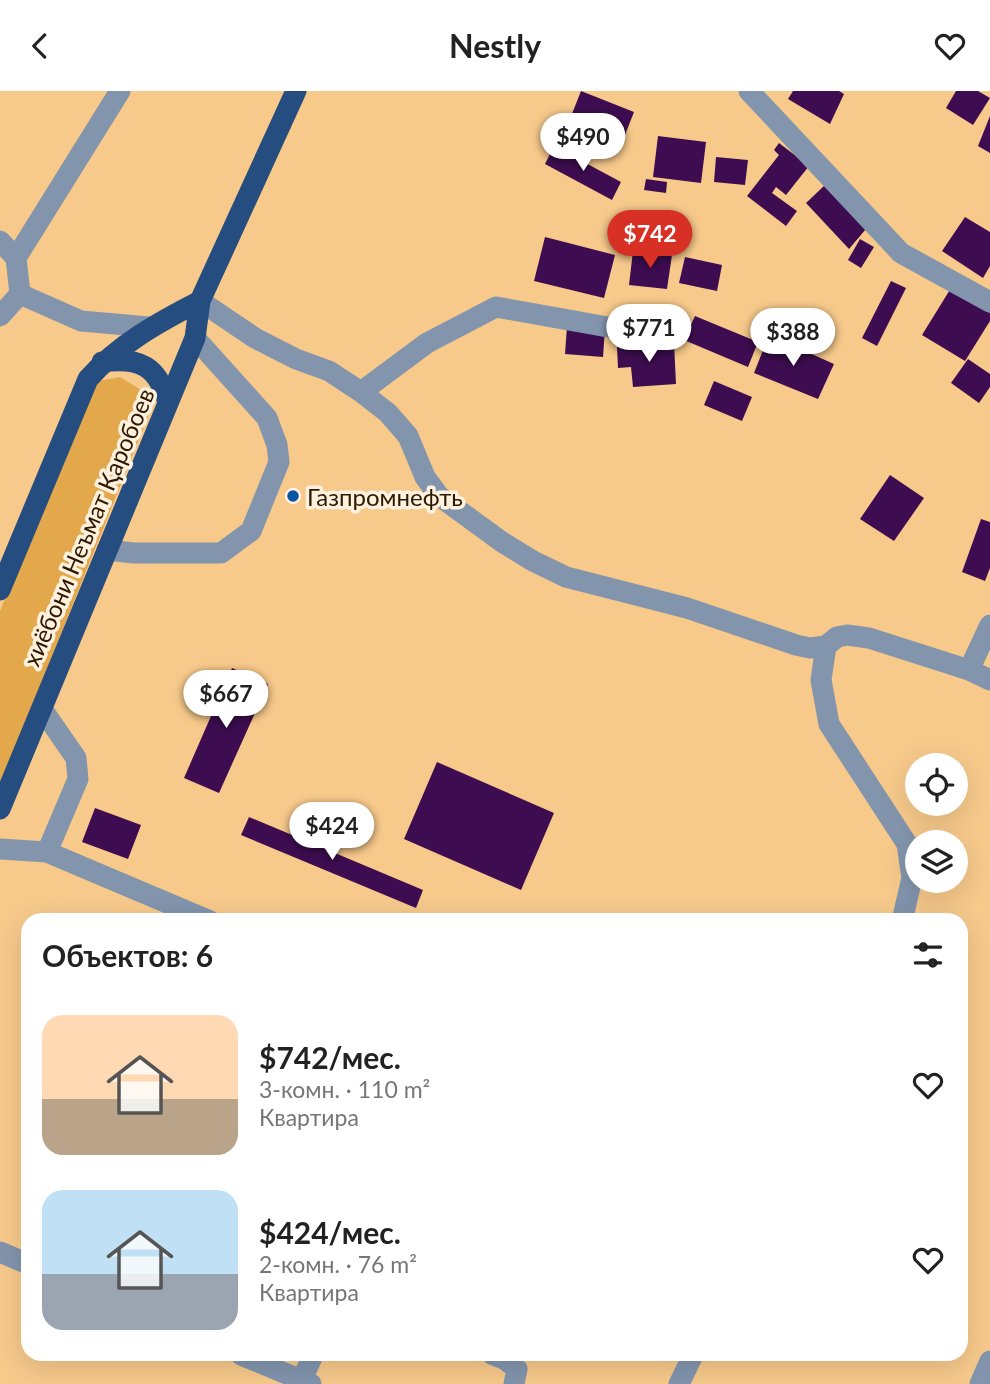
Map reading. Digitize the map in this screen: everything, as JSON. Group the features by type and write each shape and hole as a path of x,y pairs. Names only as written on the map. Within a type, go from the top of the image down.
{"highway":[{"name":"хиёбони Неъмат Қаробоев","path":"0,810 195,338 200,301 296,91"},
{"name":"хиёбони Неъмат Қаробоев","path":"0,590 88,379 102,362 149,327 200,301"},
{"path":"102,362 130,361 152,370 164,387 168,403"}],"street":[{"path":"16,258 120,91"},
{"path":"750,91 901,253 990,302"},
{"path":"0,241 16,258 20,294 0,316"},
{"path":"20,294 81,321 149,327"},
{"path":"200,301 256,338 296,359 330,371 361,392 388,413 408,436 425,477 439,496 502,542 566,577 687,608 810,648 827,646 837,637 847,635 869,638 969,670 990,680"},
{"path":"361,392 427,343 496,307 619,328"},
{"path":"107,550 134,553 221,553 251,531 275,474 279,462 267,418 195,338"},
{"path":"969,670 990,625"},
{"path":"827,646 821,680 829,724 906,844 912,878 904,913"},
{"path":"42,709 76,758 78,779 47,852"},
{"path":"0,849 47,852 191,913"},
{"path":"0,1252 21,1261"},
{"path":"255,1361 306,1382 311,1361"},
{"path":"507,1361 517,1369 514,1384"},
{"path":"680,1384 690,1361"},
{"path":"980,1384 990,1361"}],"shaded area":[{"path":"120,377 144,392 153,404 0,786 0,611 93,382"}],"building":[{"path":"581,91 634,112 623,140 570,119"},
{"path":"793,91 839,91 844,94 830,124 788,99"},
{"path":"956,91 978,91 990,98 973,125 946,108"},
{"path":"990,116 990,153 978,146"},
{"path":"658,136 706,142 701,183 653,177"},
{"path":"779,143 809,166 786,195 776,187 772,193 797,211 786,226 747,196 779,155 774,150"},
{"path":"554,146 621,182 612,200 545,164"},
{"path":"716,157 748,160 745,185 714,182"},
{"path":"646,179 667,182 666,193 644,190"},
{"path":"825,185 866,229 849,249 806,203"},
{"path":"965,217 990,232 990,266 983,278 942,251"},
{"path":"545,237 615,255 604,298 534,281"},
{"path":"860,239 874,247 861,268 848,260"},
{"path":"633,251 672,255 667,289 629,285"},
{"path":"685,257 722,265 717,291 679,283"},
{"path":"891,281 906,288 877,346 862,338"},
{"path":"951,288 990,313 990,321 965,361 922,335"},
{"path":"695,316 758,342 748,367 684,340"},
{"path":"567,326 605,329 603,357 565,354"},
{"path":"769,335 834,364 818,399 754,373"},
{"path":"674,343 676,384 633,387 631,367 618,368 617,347"},
{"path":"968,359 990,374 990,387 979,403 951,383"},
{"path":"714,381 752,397 742,421 704,405"},
{"path":"890,475 924,498 894,541 860,519"},
{"path":"981,519 990,522 990,568 985,581 962,572"},
{"path":"232,668 268,684 219,793 184,778"},
{"path":"437,762 554,813 521,890 404,839"},
{"path":"95,808 141,825 128,859 82,842"},
{"path":"249,817 423,890 416,908 241,835"}],"place":[{"name":"Газпромнефть","path":"293,496"}]}
